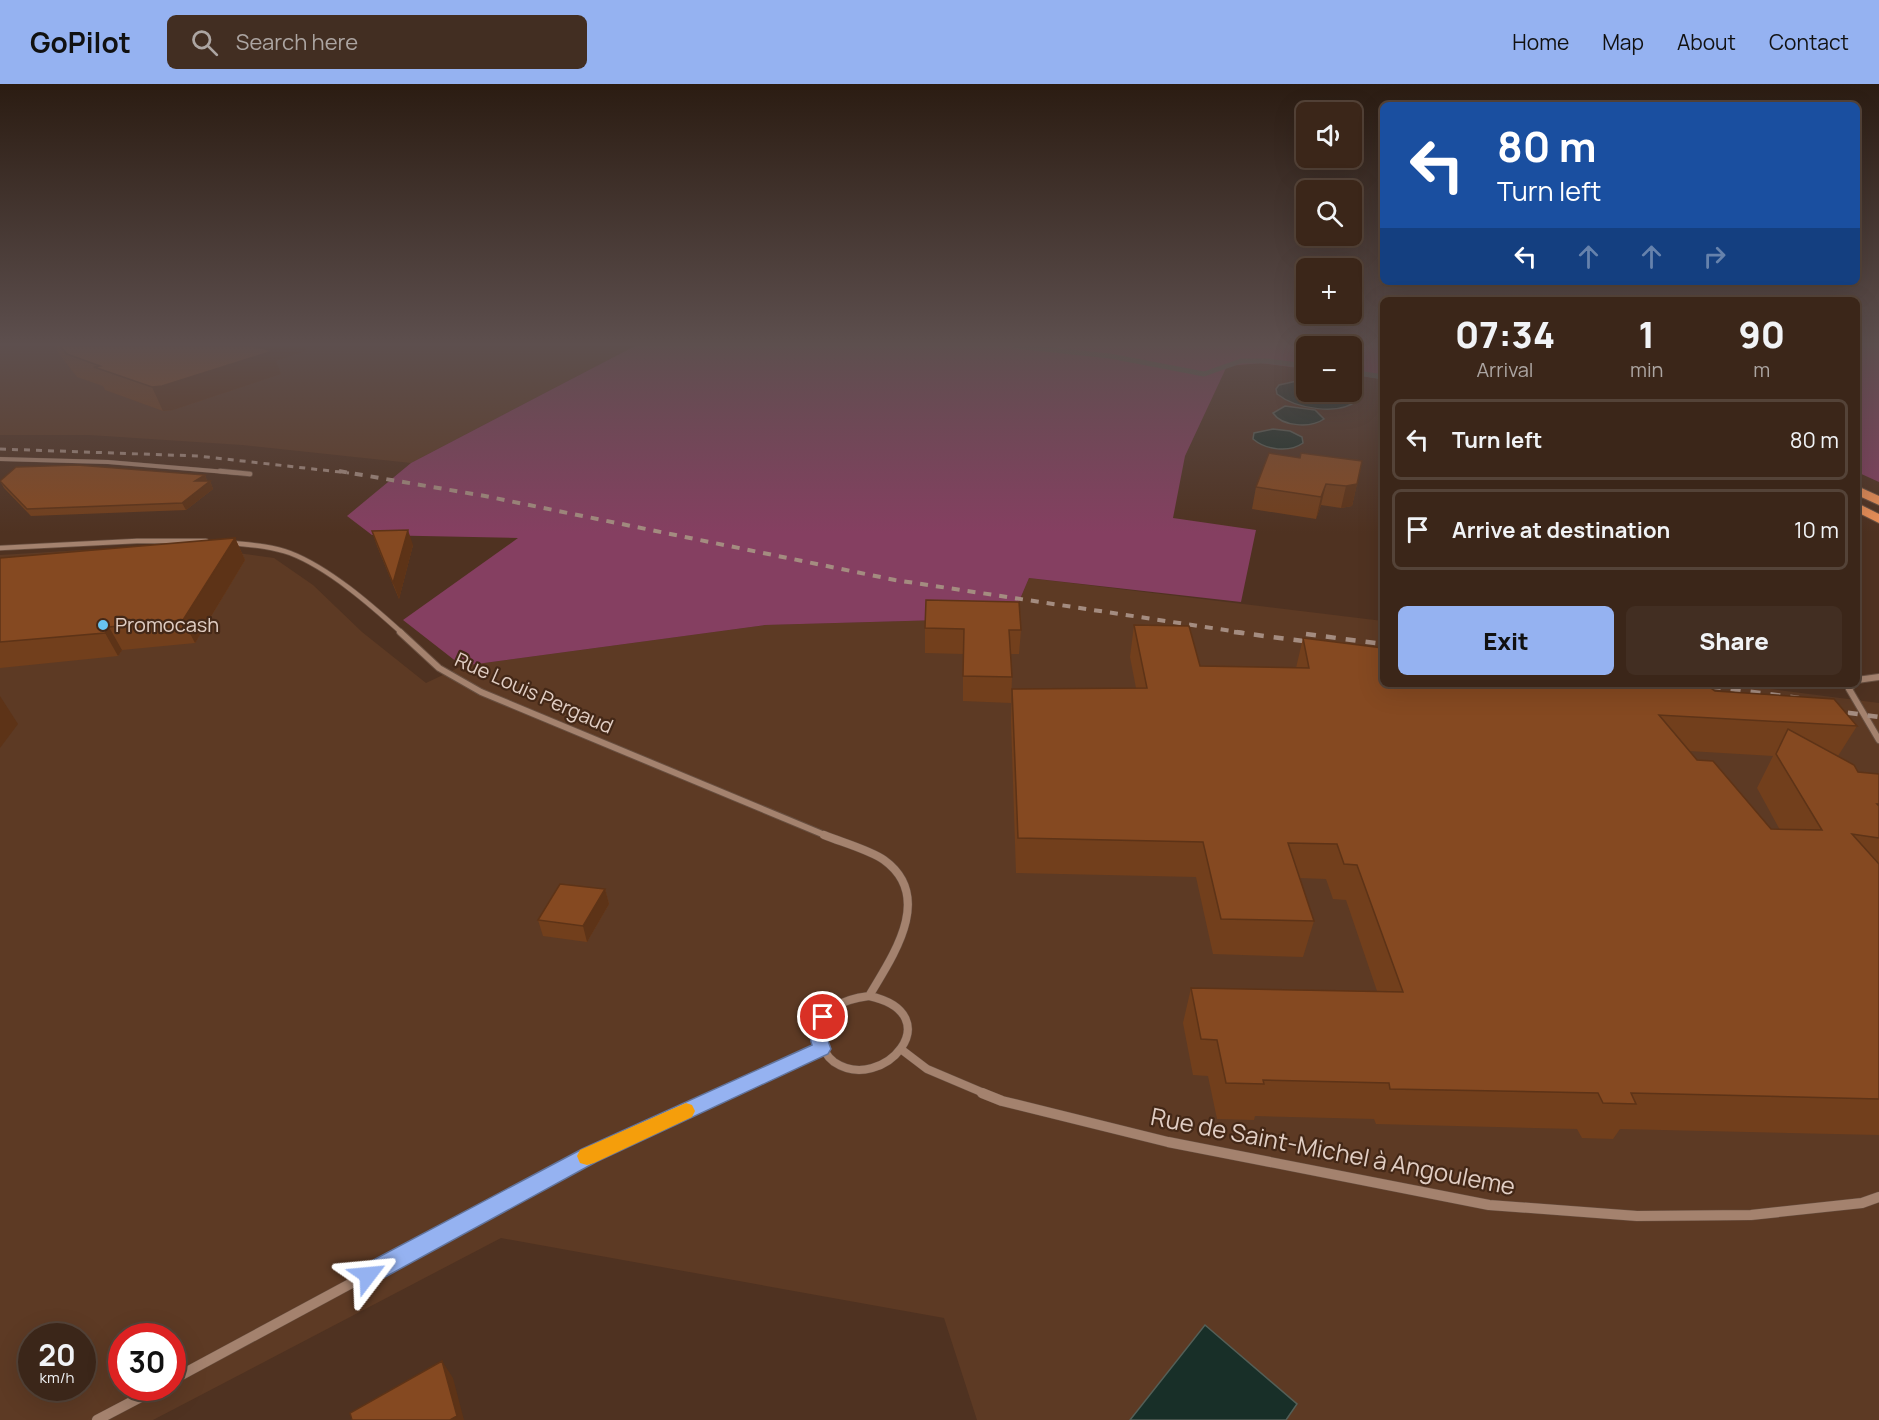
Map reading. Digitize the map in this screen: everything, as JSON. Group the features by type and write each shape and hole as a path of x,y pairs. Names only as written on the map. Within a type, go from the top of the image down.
{"highway":[{"path":"1860,492 1879,501"},
{"path":"1860,509 1879,519"}],"street":[{"path":"0,459 108,462 250,474"},
{"path":"0,548 137,541 213,542"},
{"name":"Rue Louis Pergaud","path":"223,543 264,546 302,559 364,598 439,668 481,692 884,860 903,884 910,905 906,930 868,996"},
{"path":"1860,680 1879,677"},
{"path":"1851,687 1849,689 1879,740"},
{"path":"868,996 895,1005 904,1014 908,1026 908,1038 902,1050 889,1062 875,1068 860,1069 835,1062 822,1049 818,1038 823,1017 843,1001 868,996"},
{"path":"186,1372 589,1155 822,1049"},
{"name":"Rue de Saint-Michel à Angouleme","path":"902,1050 927,1069 1002,1101 1168,1142 1489,1206 1637,1216 1751,1215 1862,1203 1879,1197"},
{"path":"97,1420 134,1401"}],"shaded area":[{"path":"0,408 516,408 411,463 242,445 89,435 0,435"},
{"path":"516,408 1207,408 1185,456 1173,518 1256,530 1241,602 1029,578 1012,618 765,625 462,666 403,620 518,538 372,535 347,516 411,463"},
{"path":"1860,408 1879,408 1879,482 1860,473"},
{"path":"186,546 274,558 313,585 362,632 426,683 462,666 765,625 1012,618 1029,578 1380,621 1380,687 1755,687 1879,703 1879,1420 977,1420 944,1318 501,1238 153,1420 0,1420 0,555"}],"water":[{"path":"1281,408 1303,408 1315,410 1324,419 1312,424 1297,425 1277,418 1273,413"},
{"path":"1273,429 1290,431 1302,437 1303,443 1291,448 1278,449 1264,446 1253,439 1254,433"},
{"path":"1205,1325 1297,1404 1286,1420 1130,1420"}],"building":[{"path":"1269,453 1300,458 1301,453 1362,461 1357,484 1346,486 1326,484 1321,497 1256,487"},
{"path":"77,465 205,475 195,481 210,481 182,503 27,509 0,481 16,467"},
{"path":"408,530 393,583 372,531"},
{"name":"Promocash","path":"235,538 183,620 109,627 105,633 0,642 0,558"},
{"path":"926,600 1019,602 1021,630 1009,630 1012,677 963,676 964,629 925,628"},
{"path":"1134,625 1189,626 1200,666 1309,668 1303,638 1380,648 1380,687 1709,687 1715,691 1834,699 1857,726 1659,715 1697,760 1713,761 1771,829 1822,830 1776,754 1788,729 1854,765 1858,772 1879,774 1879,804 1877,804 1879,806 1879,838 1852,834 1879,864 1879,1099 1631,1093 1636,1104 1603,1103 1598,1093 1390,1089 1389,1083 1263,1080 1264,1084 1226,1083 1217,1040 1201,1039 1191,988 1403,992 1357,865 1344,864 1337,844 1288,843 1314,921 1221,919 1203,842 1018,838 1012,689 1147,688"},
{"path":"560,884 605,889 583,926 538,920"},
{"path":"442,1361 457,1416 450,1420 352,1420 350,1413"}],"railway":[{"path":"0,449 198,456 349,473"},
{"path":"339,471 485,496 895,580 1245,633"},
{"path":"1234,632 1318,643"},
{"path":"1306,634 1380,644"},
{"path":"1714,687 1799,698"},
{"path":"1828,710 1879,717"}],"slow traffic":[{"path":"587,1156 686,1111"}],"place":[{"name":"Promocash","path":"103,625"}],"route":[{"path":"368,1275 589,1155 822,1049 818,1038 823,1017"}]}
